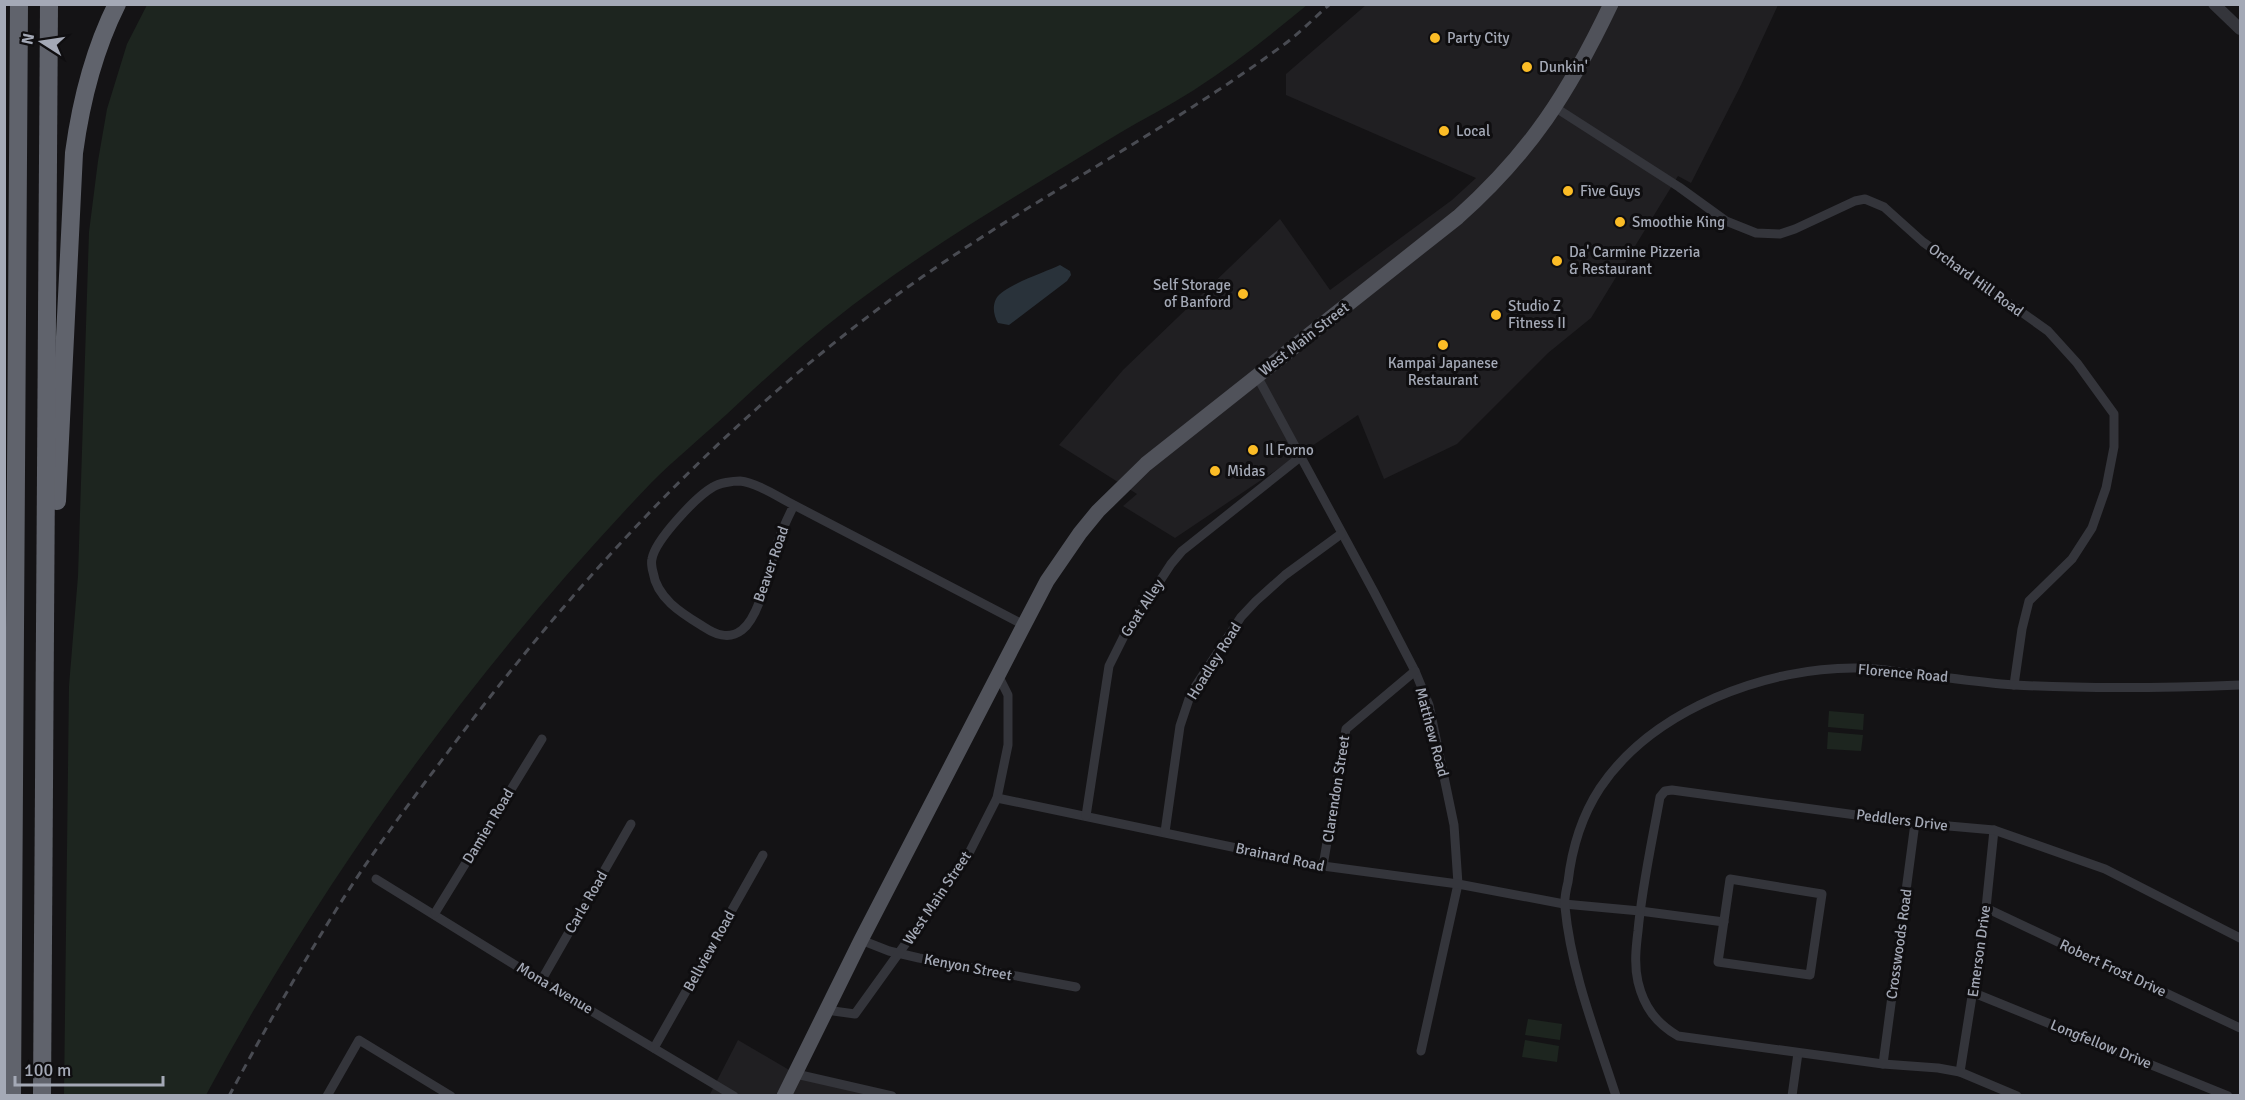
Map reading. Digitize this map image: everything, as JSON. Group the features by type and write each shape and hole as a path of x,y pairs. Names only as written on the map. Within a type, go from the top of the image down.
{"highway":[{"path":"12,1095 19,81 17,4"},
{"path":"42,1095 49,4"},
{"path":"44,689 58,480 73,164 84,93 96,54 117,4"},
{"path":"4,300 16,537"}],"main road":[{"name":"West Main Street","path":"784,1095 825,1010 1023,625 1058,565 1098,511 1146,464 1478,199 1514,162 1556,108 1611,4"}],"street":[{"path":"2214,4 2241,29"},
{"name":"Orchard Hill Road","path":"1556,108 1670,181 1726,221 1756,233 1780,234 1795,230 1855,201 1865,199 1876,202 1923,242 2048,331 2077,363 2114,414 2114,447 2110,468 2106,488 2091,528 2072,559 2030,601 2022,629 2014,685"},
{"name":"Matthew Road","path":"1257,376 1414,671 1429,705 1454,825 1458,884 1421,1051"},
{"name":"Goat Alley","path":"1086,816 1105,681 1120,643 1171,564 1182,551 1299,458"},
{"name":"Beaver Road","path":"794,505 784,524 764,590 743,630 731,636 718,635 664,598 653,574 652,559 659,542 693,504 714,486 739,481 752,484 794,505 1023,625"},
{"name":"Hoadley Road","path":"1165,832 1180,726 1191,693 1241,617 1256,601 1285,575 1341,534"},
{"name":"Florence Road","path":"1616,1095 1572,950 1564,904 1570,862 1577,833 1590,804 1606,780 1627,756 1680,716 1711,699 1745,685 1792,674 1860,668 2014,685 2171,688 2241,685"},
{"name":"Clarendon Street","path":"1323,866 1346,729 1414,671"},
{"name":"West Main Street","path":"825,1010 855,1014 965,861 997,798 1008,745 1008,695 998,675"},
{"name":"Damien Road","path":"435,914 542,739"},
{"name":"Peddlers Drive","path":"2018,1095 1960,1072 1678,1036 1661,1026 1646,1005 1637,981 1635,954 1640,911 1660,798 1665,791 1672,790 1916,823 1994,830 2105,869 2241,938"},
{"name":"Brainard Road","path":"997,798 1323,866 1458,884 1564,904"},
{"name":"Crosswoods Road","path":"1884,1064 1916,823"},
{"name":"Carle Road","path":"541,981 630,824"},
{"name":"Emerson Drive","path":"1960,1072 1986,908 1994,830"},
{"name":"Bellview Road","path":"654,1048 763,855"},
{"name":"Mona Avenue","path":"376,879 541,981 734,1095"},
{"path":"1730,879 1822,894 1810,975 1718,962 1724,922 1730,879"},
{"path":"1564,904 1724,922"},
{"name":"Robert Frost Drive","path":"1986,908 2241,1028"},
{"name":"Kenyon Street","path":"861,940 899,953 1076,987"},
{"name":"Longfellow Drive","path":"1974,993 2228,1095"},
{"path":"327,1095 359,1040 451,1095"},
{"path":"1792,1095 1798,1053"},
{"path":"796,1074 892,1095"}],"shaded area":[{"path":"147,4 1307,5 1252,49 1194,90 990,212 865,296 794,353 651,483 525,625 408,774 353,852 302,931 252,1012 206,1095 64,1095 69,686 78,576 89,232 107,109 127,44"},
{"path":"1366,5 1778,5 1741,85 1691,183 1678,176 1591,318 1548,353 1457,444 1384,479 1358,415 1175,538 1123,506 1137,494 1059,445 1123,370 1280,219 1330,290 1452,200 1476,178 1286,95 1286,74"},
{"path":"1060,265 1070,271 1071,275 1067,281 1009,325 998,323 994,308 1000,294 1015,284"},
{"path":"1829,711 1864,714 1863,730 1828,727"},
{"path":"1828,732 1863,735 1861,751 1827,749"},
{"path":"1528,1019 1562,1024 1560,1040 1525,1035"},
{"path":"738,1040 796,1074 890,1096 709,1096"},
{"path":"1525,1040 1559,1046 1557,1062 1522,1057"}],"railway":[{"path":"229,1096 336,910 375,851 417,794 541,633 592,574 700,461 757,408 878,309 977,240 1233,81 1288,41 1330,4"}],"place":[{"name":"Party City","path":"1435,38"},
{"name":"Dunkin'","path":"1527,67"},
{"name":"Local","path":"1444,131"},
{"name":"Five Guys","path":"1568,191"},
{"name":"Smoothie King","path":"1620,222"},
{"name":"Da' Carmine Pizzeria & Restaurant","path":"1557,261"},
{"name":"Self Storage of Banford","path":"1243,294"},
{"name":"Studio Z Fitness II","path":"1496,315"},
{"name":"Kampai Japanese Restaurant","path":"1443,345"},
{"name":"Il Forno","path":"1253,450"},
{"name":"Midas","path":"1215,471"}]}
